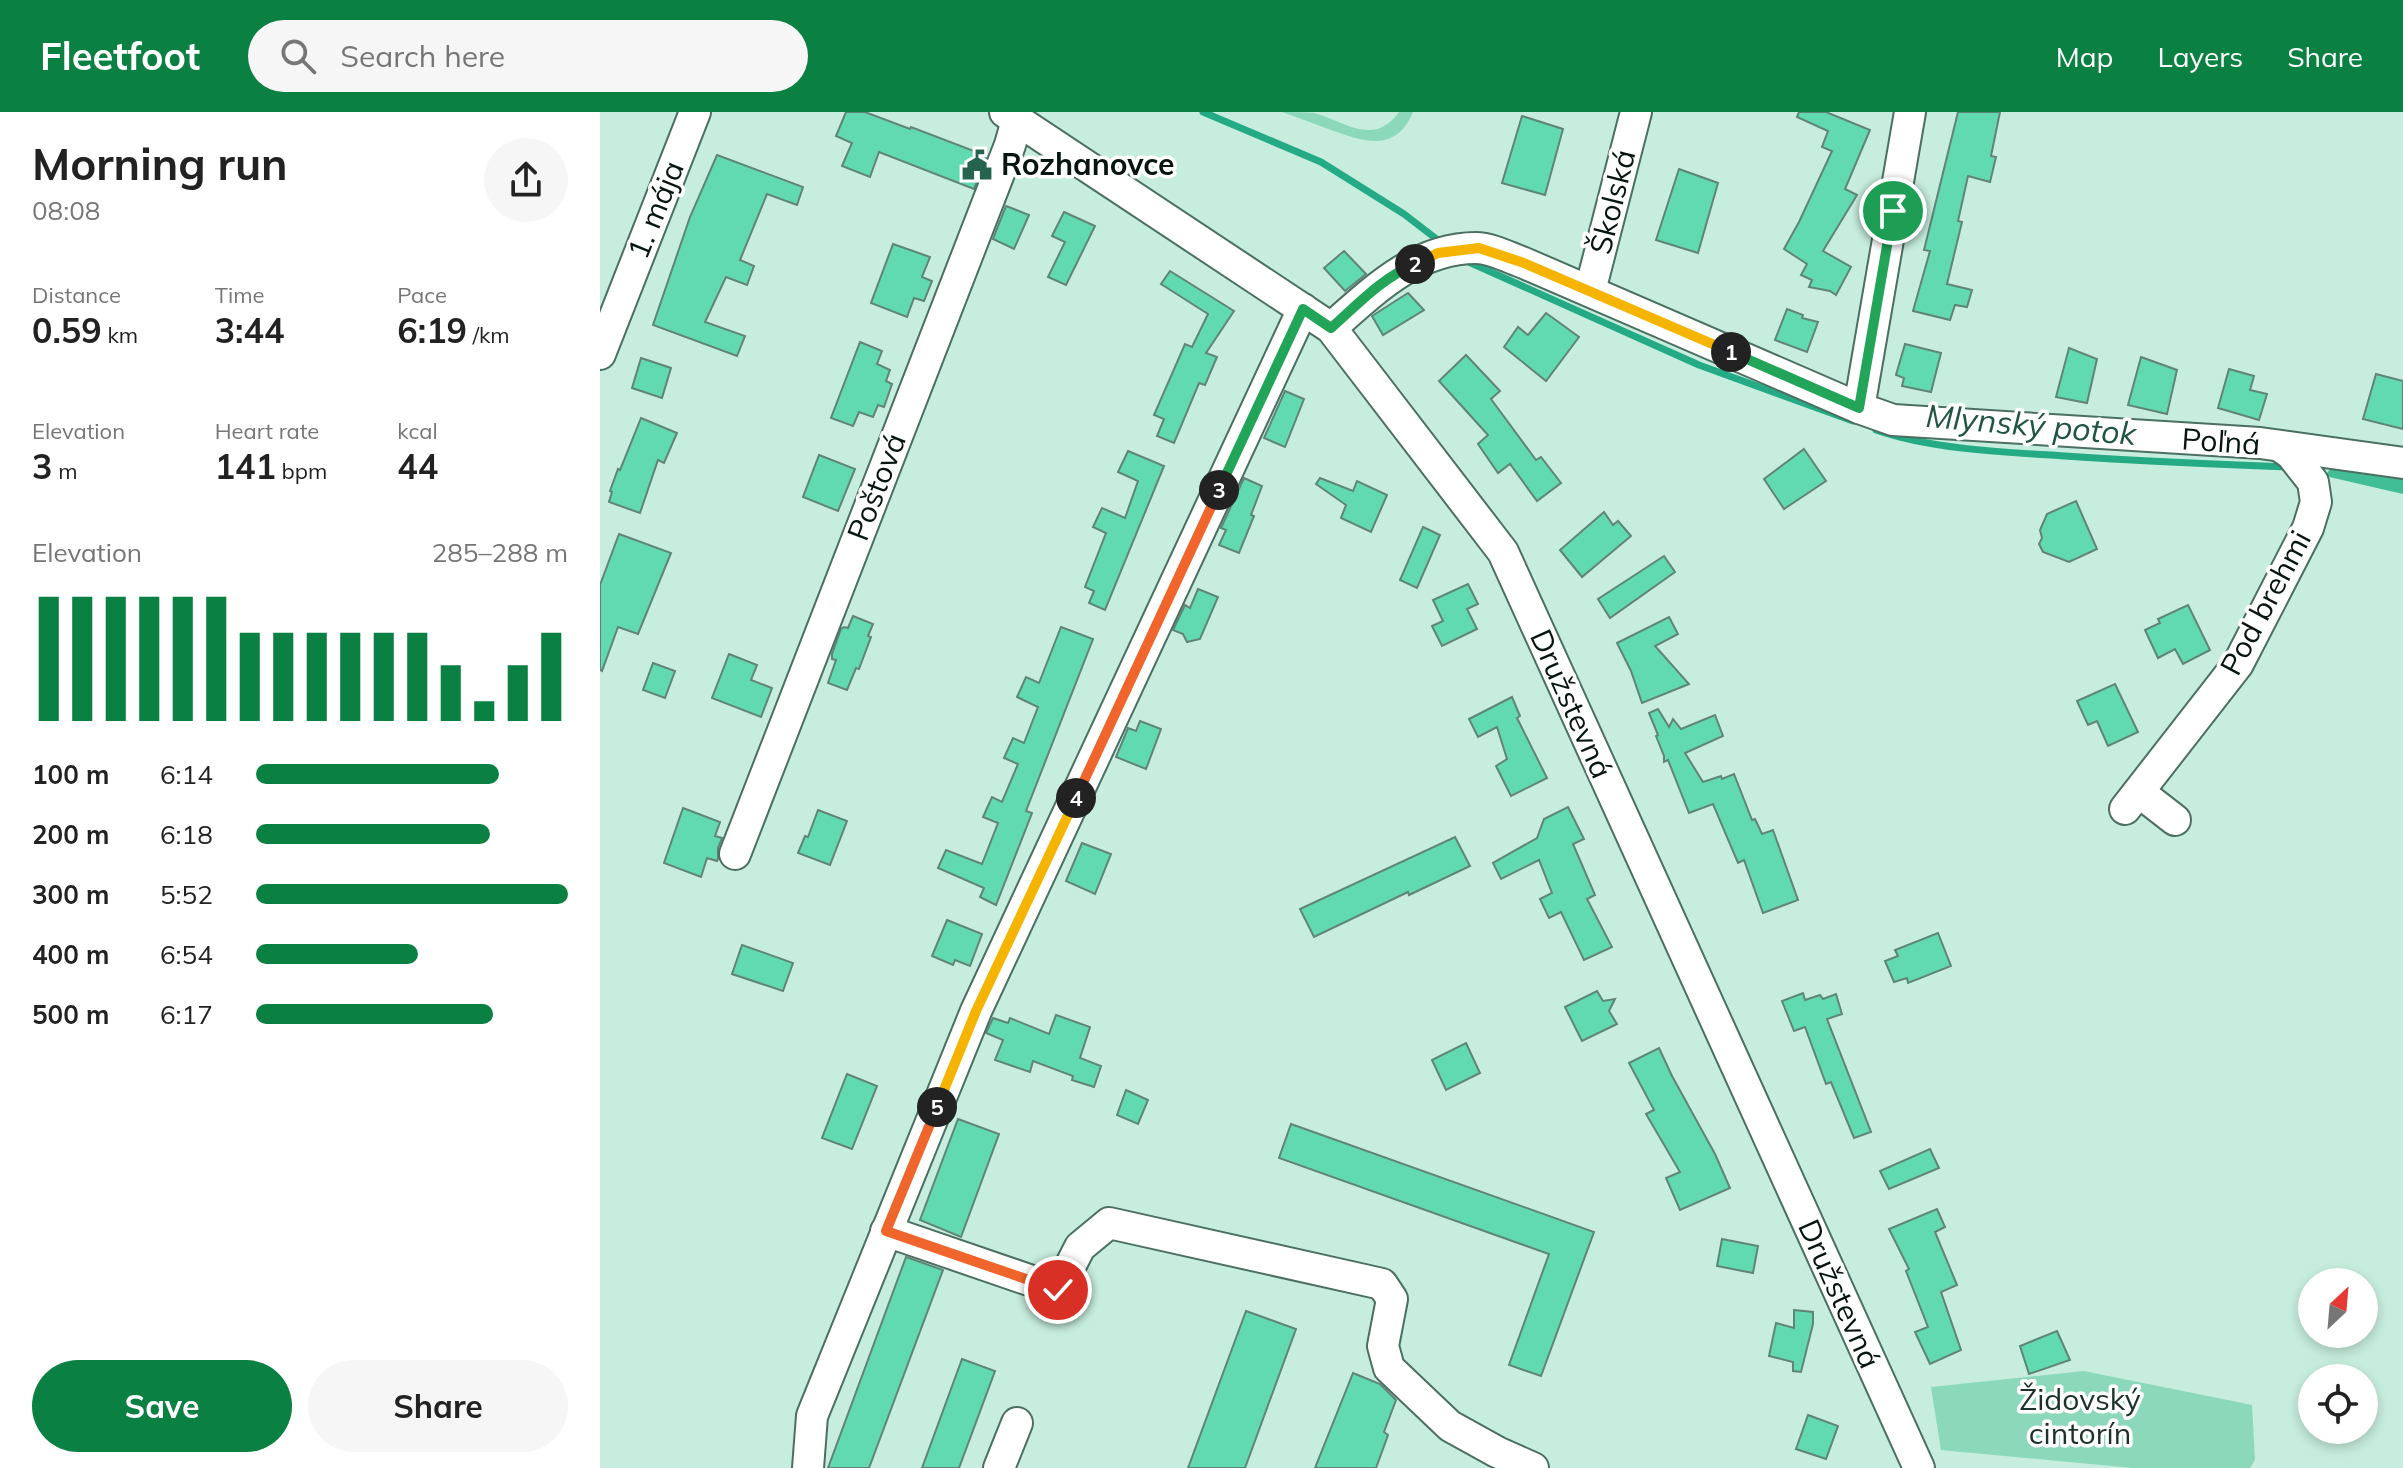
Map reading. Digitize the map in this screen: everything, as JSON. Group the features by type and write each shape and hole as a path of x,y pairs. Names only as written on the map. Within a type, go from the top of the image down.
{"street":[{"name":"1. mája","path":"600,354 695,112"},
{"name":"Školská","path":"1590,291 1636,112"},
{"path":"1859,408 1910,112"},
{"name":"Družstevná","path":"1011,116 1331,328 1503,552 1919,1468"},
{"name":"Poštová","path":"735,854 1005,160 1011,116"},
{"name":"Poľná","path":"1331,328 1404,268 1438,253 1479,248 1590,291 1892,425 2260,443 2286,450 2403,463"},
{"path":"808,1468 812,1416 976,1011 1303,309"},
{"name":"Pod brehmi","path":"2175,820 2132,800 2238,664 2308,528 2316,502 2313,482 2286,450"},
{"path":"886,1231 1058,1290 1080,1247 1109,1223 1382,1284 1392,1299 1383,1346 1389,1368 1450,1426 1533,1468"},
{"path":"999,1468 1017,1423"}],"green space":[{"path":"1282,112 1314,113 1348,126 1370,130 1380,128 1399,112 1413,112 1398,134 1378,141 1355,138"},
{"path":"2338,458 2403,458 2403,494 2325,476"},
{"name":"Židovský cintorín","path":"2084,1371 2252,1405 2255,1460 2250,1468 2133,1468 1941,1450 1931,1387"}],"building":[{"path":"846,112 865,112 987,156 974,189 879,152 870,177 842,166 852,143 836,136"},
{"path":"1799,112 1826,112 1870,130 1845,189 1857,195 1823,251 1851,267 1836,295 1809,287 1812,280 1801,275 1807,264 1784,249 1832,151 1822,147 1828,131 1797,117"},
{"path":"1958,112 2000,112 1991,156 1996,157 1990,182 1968,176 1958,221 1962,222 1947,284 1972,290 1967,307 1955,305 1950,320 1913,311 1930,251 1924,250"},
{"path":"1522,116 1563,129 1545,195 1502,183"},
{"path":"717,155 803,187 797,205 767,194 740,260 754,266 747,285 726,277 705,322 745,336 737,356 653,325 690,217"},
{"path":"1679,169 1718,183 1698,253 1656,240"},
{"path":"1006,206 1029,215 1014,249 993,239"},
{"path":"1064,212 1095,226 1066,285 1048,277 1065,242 1052,236"},
{"path":"893,244 930,257 922,277 932,281 924,301 914,298 907,317 871,303"},
{"path":"1344,251 1366,274 1345,291 1324,268"},
{"path":"1170,271 1234,311 1206,353 1217,357 1205,385 1199,383 1174,443 1157,436 1164,419 1154,415 1185,344 1192,347 1208,314 1161,284"},
{"path":"1408,293 1424,310 1383,335 1372,316"},
{"path":"1787,309 1803,315 1802,318 1818,322 1807,352 1775,340"},
{"path":"1546,313 1579,337 1546,381 1504,347 1518,327 1528,335"},
{"path":"860,342 882,351 877,364 890,370 886,381 892,384 884,407 878,405 873,417 859,412 853,426 831,418"},
{"path":"1905,344 1941,353 1931,392 1902,386 1904,378 1896,375"},
{"path":"2069,348 2097,359 2087,403 2056,397"},
{"path":"1466,355 1500,391 1491,399 1536,460 1541,457 1561,483 1537,501 1510,464 1498,473 1478,444 1488,435 1439,381"},
{"path":"2141,357 2177,370 2167,414 2128,405"},
{"path":"641,358 671,368 662,398 632,388"},
{"path":"2229,369 2254,376 2250,390 2267,394 2259,420 2218,408"},
{"path":"2376,374 2403,381 2403,429 2363,419"},
{"path":"1285,391 1304,399 1285,447 1264,438"},
{"path":"641,418 677,433 664,463 658,460 640,513 609,502 618,469"},
{"path":"1804,449 1826,481 1784,509 1764,479"},
{"path":"1128,451 1164,466 1105,610 1089,603 1094,591 1085,587 1106,533 1093,527 1102,508 1125,518 1138,481 1118,472"},
{"path":"819,455 855,469 838,511 803,497"},
{"path":"1244,478 1262,486 1239,553 1219,545 1226,530 1221,528"},
{"path":"1320,478 1353,491 1357,481 1387,495 1371,532 1341,518 1346,505 1316,484"},
{"path":"2076,501 2097,549 2069,562 2043,552 2039,544 2042,538 2040,530 2047,514"},
{"path":"1604,512 1613,525 1618,521 1631,536 1582,577 1560,550"},
{"path":"1423,527 1440,535 1417,588 1400,580"},
{"path":"619,534 671,553 638,634 618,627 602,671 600,585"},
{"path":"1664,556 1675,572 1610,618 1598,599"},
{"path":"1468,584 1478,604 1467,609 1477,629 1442,646 1432,626 1443,621 1433,600"},
{"path":"1198,589 1218,597 1200,639 1187,642 1183,634 1173,630 1185,605 1190,608"},
{"path":"2188,605 2210,650 2183,664 2175,649 2158,658 2145,630 2160,623 2158,619"},
{"path":"853,616 873,624 859,669 856,668 847,690 828,683 836,660 832,659 832,654 841,629 848,628"},
{"path":"1669,617 1678,634 1655,646 1689,684 1642,703 1617,643"},
{"path":"1061,627 1093,639 1026,811 1032,813 996,905 980,897 984,888 938,868 946,850 982,864 998,823 983,817 992,797 1002,802 1018,764 1004,758 1013,738 1024,743 1038,707 1017,697 1026,677 1039,683"},
{"path":"729,654 757,665 751,680 772,688 761,717 712,698"},
{"path":"653,663 675,671 665,698 643,690"},
{"path":"2115,684 2138,732 2108,746 2097,721 2088,725 2077,701"},
{"path":"1512,697 1520,716 1517,718 1547,778 1511,796 1496,766 1507,759 1497,727 1478,737 1469,719"},
{"path":"1658,709 1669,727 1673,719 1681,729 1715,715 1723,736 1685,753 1703,782 1734,774 1752,820 1755,819 1762,834 1773,830 1798,900 1763,913 1744,860 1738,863 1713,804 1689,813 1668,760 1664,762 1649,713"},
{"path":"1140,721 1161,729 1146,769 1116,757 1128,728 1136,731"},
{"path":"1568,807 1584,839 1573,844 1595,895 1587,899 1612,947 1584,960 1561,912 1549,918 1540,899 1552,893 1539,860 1501,879 1493,863 1537,838 1544,819"},
{"path":"683,808 720,822 715,836 722,838 718,859 707,858 701,877 664,863"},
{"path":"818,810 847,821 830,865 798,853"},
{"path":"1455,837 1470,866 1314,937 1300,909"},
{"path":"1082,843 1111,854 1095,894 1066,881"},
{"path":"947,920 982,934 970,966 955,960 953,965 932,956"},
{"path":"1938,933 1951,966 1908,983 1907,978 1894,982 1885,961 1898,956 1895,950"},
{"path":"742,945 793,963 783,991 732,974"},
{"path":"1597,991 1603,1001 1615,999 1609,1011 1617,1024 1582,1041 1565,1007"},
{"path":"1803,993 1805,1000 1820,995 1823,999 1836,994 1842,1014 1827,1019 1871,1132 1854,1138 1831,1082 1826,1084 1805,1027 1794,1031 1782,1001"},
{"path":"1056,1015 1090,1027 1080,1058 1101,1066 1094,1087 1033,1061 1030,1072 995,1060 1003,1040 986,1033 993,1018 1008,1023 1010,1018 1049,1034"},
{"path":"1466,1043 1480,1073 1446,1090 1432,1060"},
{"path":"1659,1048 1730,1188 1680,1210 1666,1178 1680,1172 1646,1114 1654,1110 1629,1063"},
{"path":"847,1074 877,1086 852,1149 822,1138"},
{"path":"1126,1090 1148,1100 1138,1124 1117,1115"},
{"path":"958,1119 999,1134 961,1237 920,1220"},
{"path":"1291,1124 1594,1232 1541,1376 1509,1365 1549,1254 1279,1158"},
{"path":"1930,1149 1939,1168 1889,1189 1880,1171"},
{"path":"1937,1209 1945,1227 1935,1232 1957,1285 1941,1292 1961,1350 1930,1364 1915,1332 1928,1327 1906,1271 1909,1269 1889,1229"},
{"path":"1722,1239 1758,1246 1753,1273 1717,1266"},
{"path":"906,1257 943,1270 869,1468 828,1468"},
{"path":"1794,1310 1813,1312 1801,1372 1793,1371 1793,1362 1769,1356 1776,1323 1794,1328"},
{"path":"1246,1311 1296,1329 1245,1468 1188,1468"},
{"path":"2057,1331 2070,1360 2029,1374 2020,1346"},
{"path":"962,1359 995,1371 959,1468 922,1468"},
{"path":"1353,1373 1380,1384 1396,1400 1384,1432 1388,1435 1376,1468 1315,1468"},
{"path":"1808,1415 1838,1426 1826,1459 1796,1449"}],"waterway":[{"name":"Mlynský potok","path":"1203,112 1321,162 1404,214 1443,244"},
{"name":"Mlynský potok","path":"1462,259 1699,365 1853,421"},
{"name":"Mlynský potok","path":"1876,430 1917,441 1985,451 2289,467"}],"place":[{"name":"Rozhanovce","path":"977,165"}],"route":[{"path":"1058,1290 886,1231 976,1011 1303,309 1331,328 1404,268 1438,253 1479,248 1524,263 1859,408 1893,211"}]}
